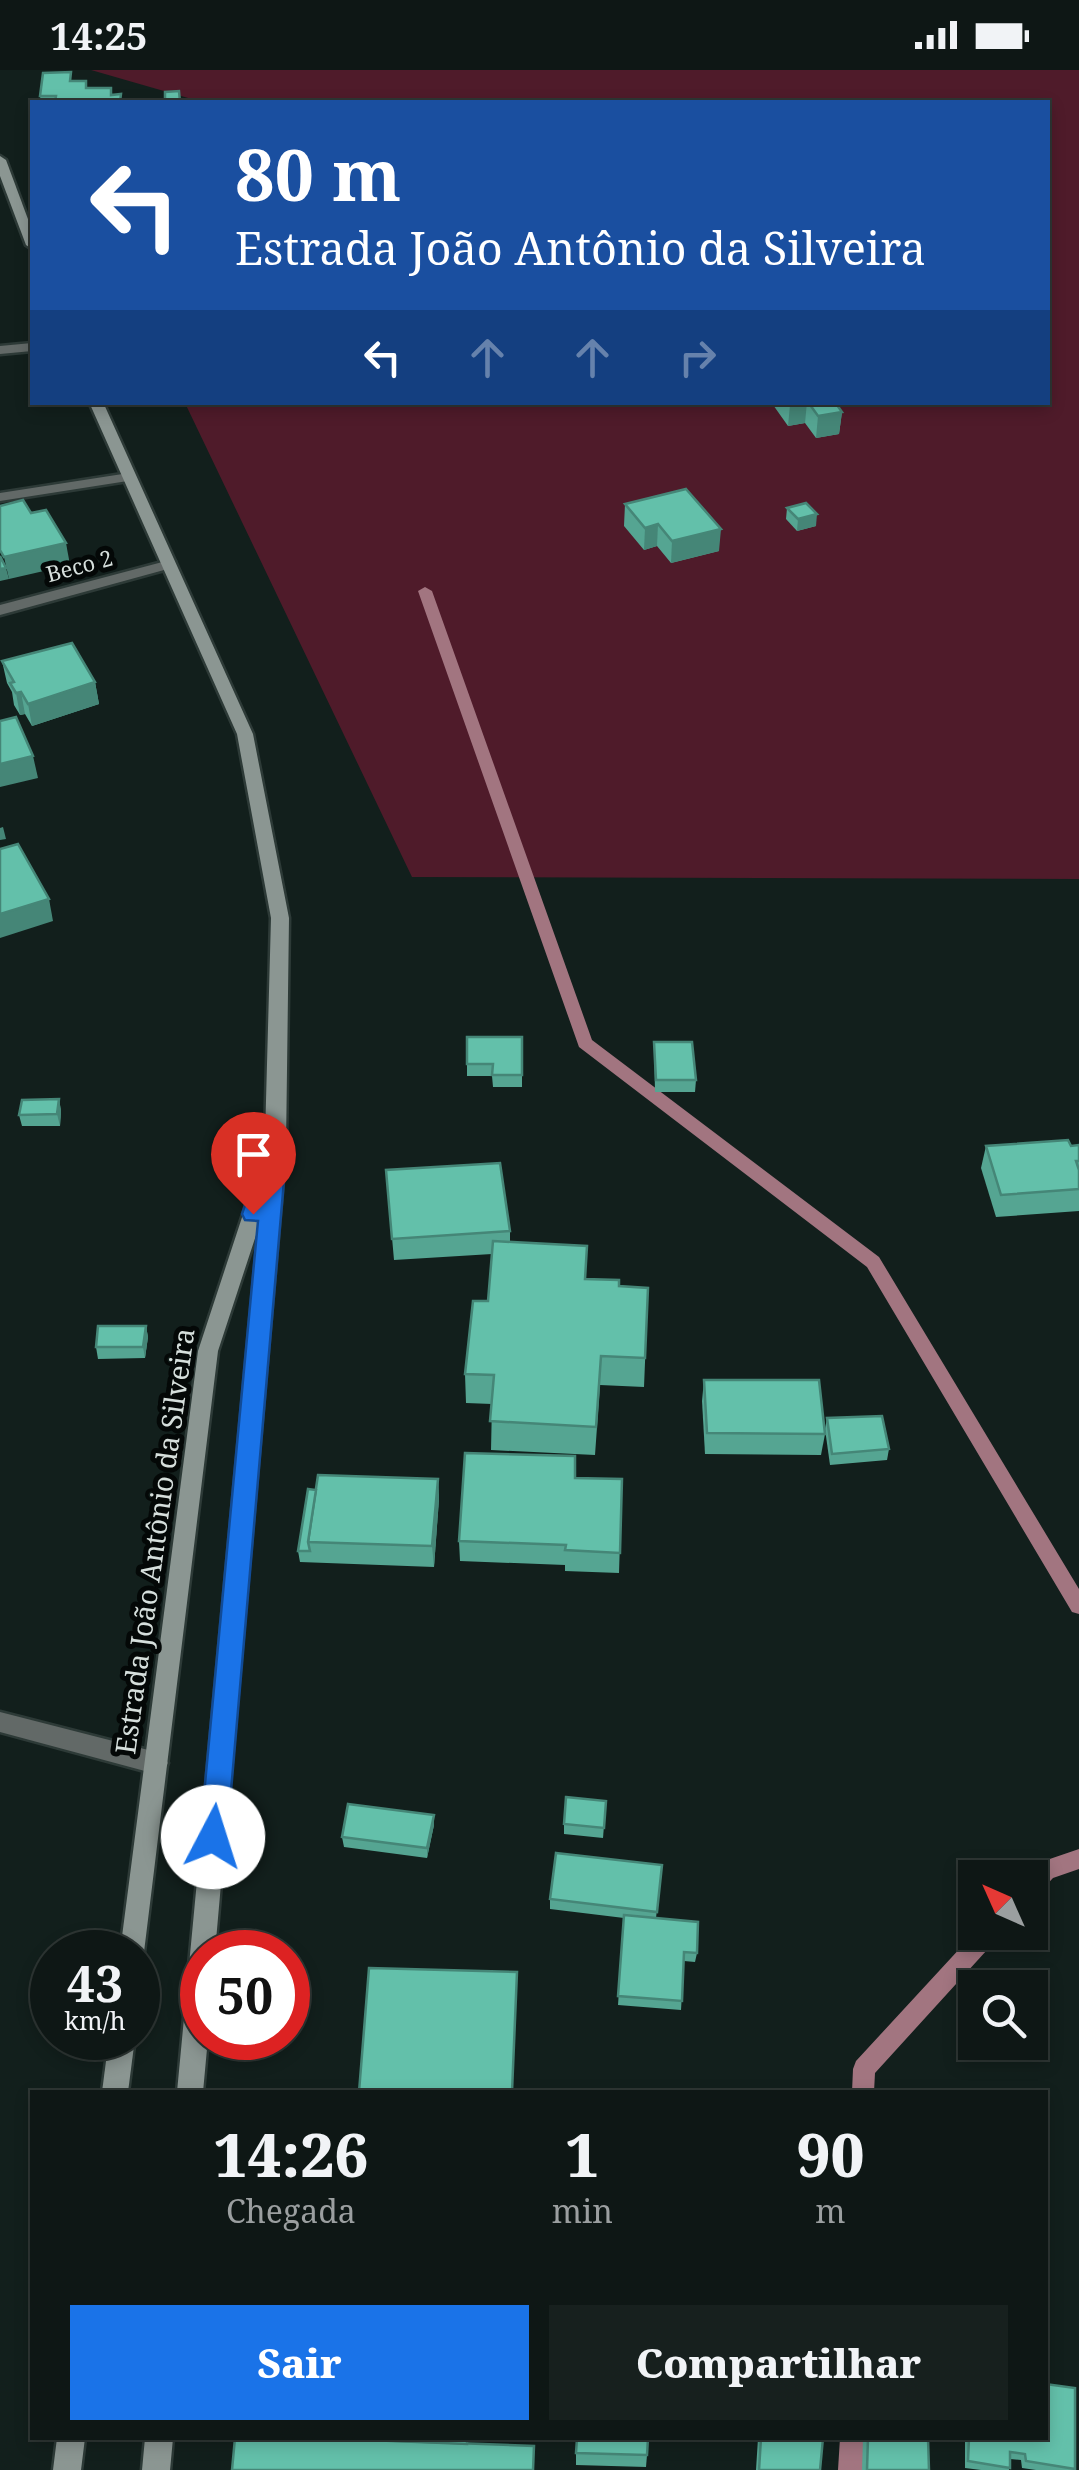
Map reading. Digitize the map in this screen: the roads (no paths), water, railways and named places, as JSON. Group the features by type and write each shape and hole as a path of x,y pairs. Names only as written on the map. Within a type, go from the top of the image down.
{"main road":[{"path":"0,160 30,240"},
{"name":"Estrada João Antônio da Silveira","path":"97,405 245,734 280,918 276,1146 205,1930"},
{"name":"Estrada João Antônio da Silveira","path":"135,1930 208,1351 276,1146"},
{"path":"115,2090 119,2060"},
{"name":"Estrada João Antônio da Silveira","path":"190,2090 193,2060"},
{"path":"67,2470 71,2440"},
{"path":"156,2470 159,2440"}],"street":[{"path":"0,350 30,347"},
{"path":"0,497 130,478"},
{"name":"Beco 2","path":"0,610 170,564"},
{"path":"0,1722 156,1763"}],"waterway":[{"path":"425,591 585,1043 873,1262 1079,1606"},
{"path":"1048,1869 1079,1859"},
{"path":"863,2090 864,2069 973,1950"},
{"path":"851,2470 852,2440"}]}
